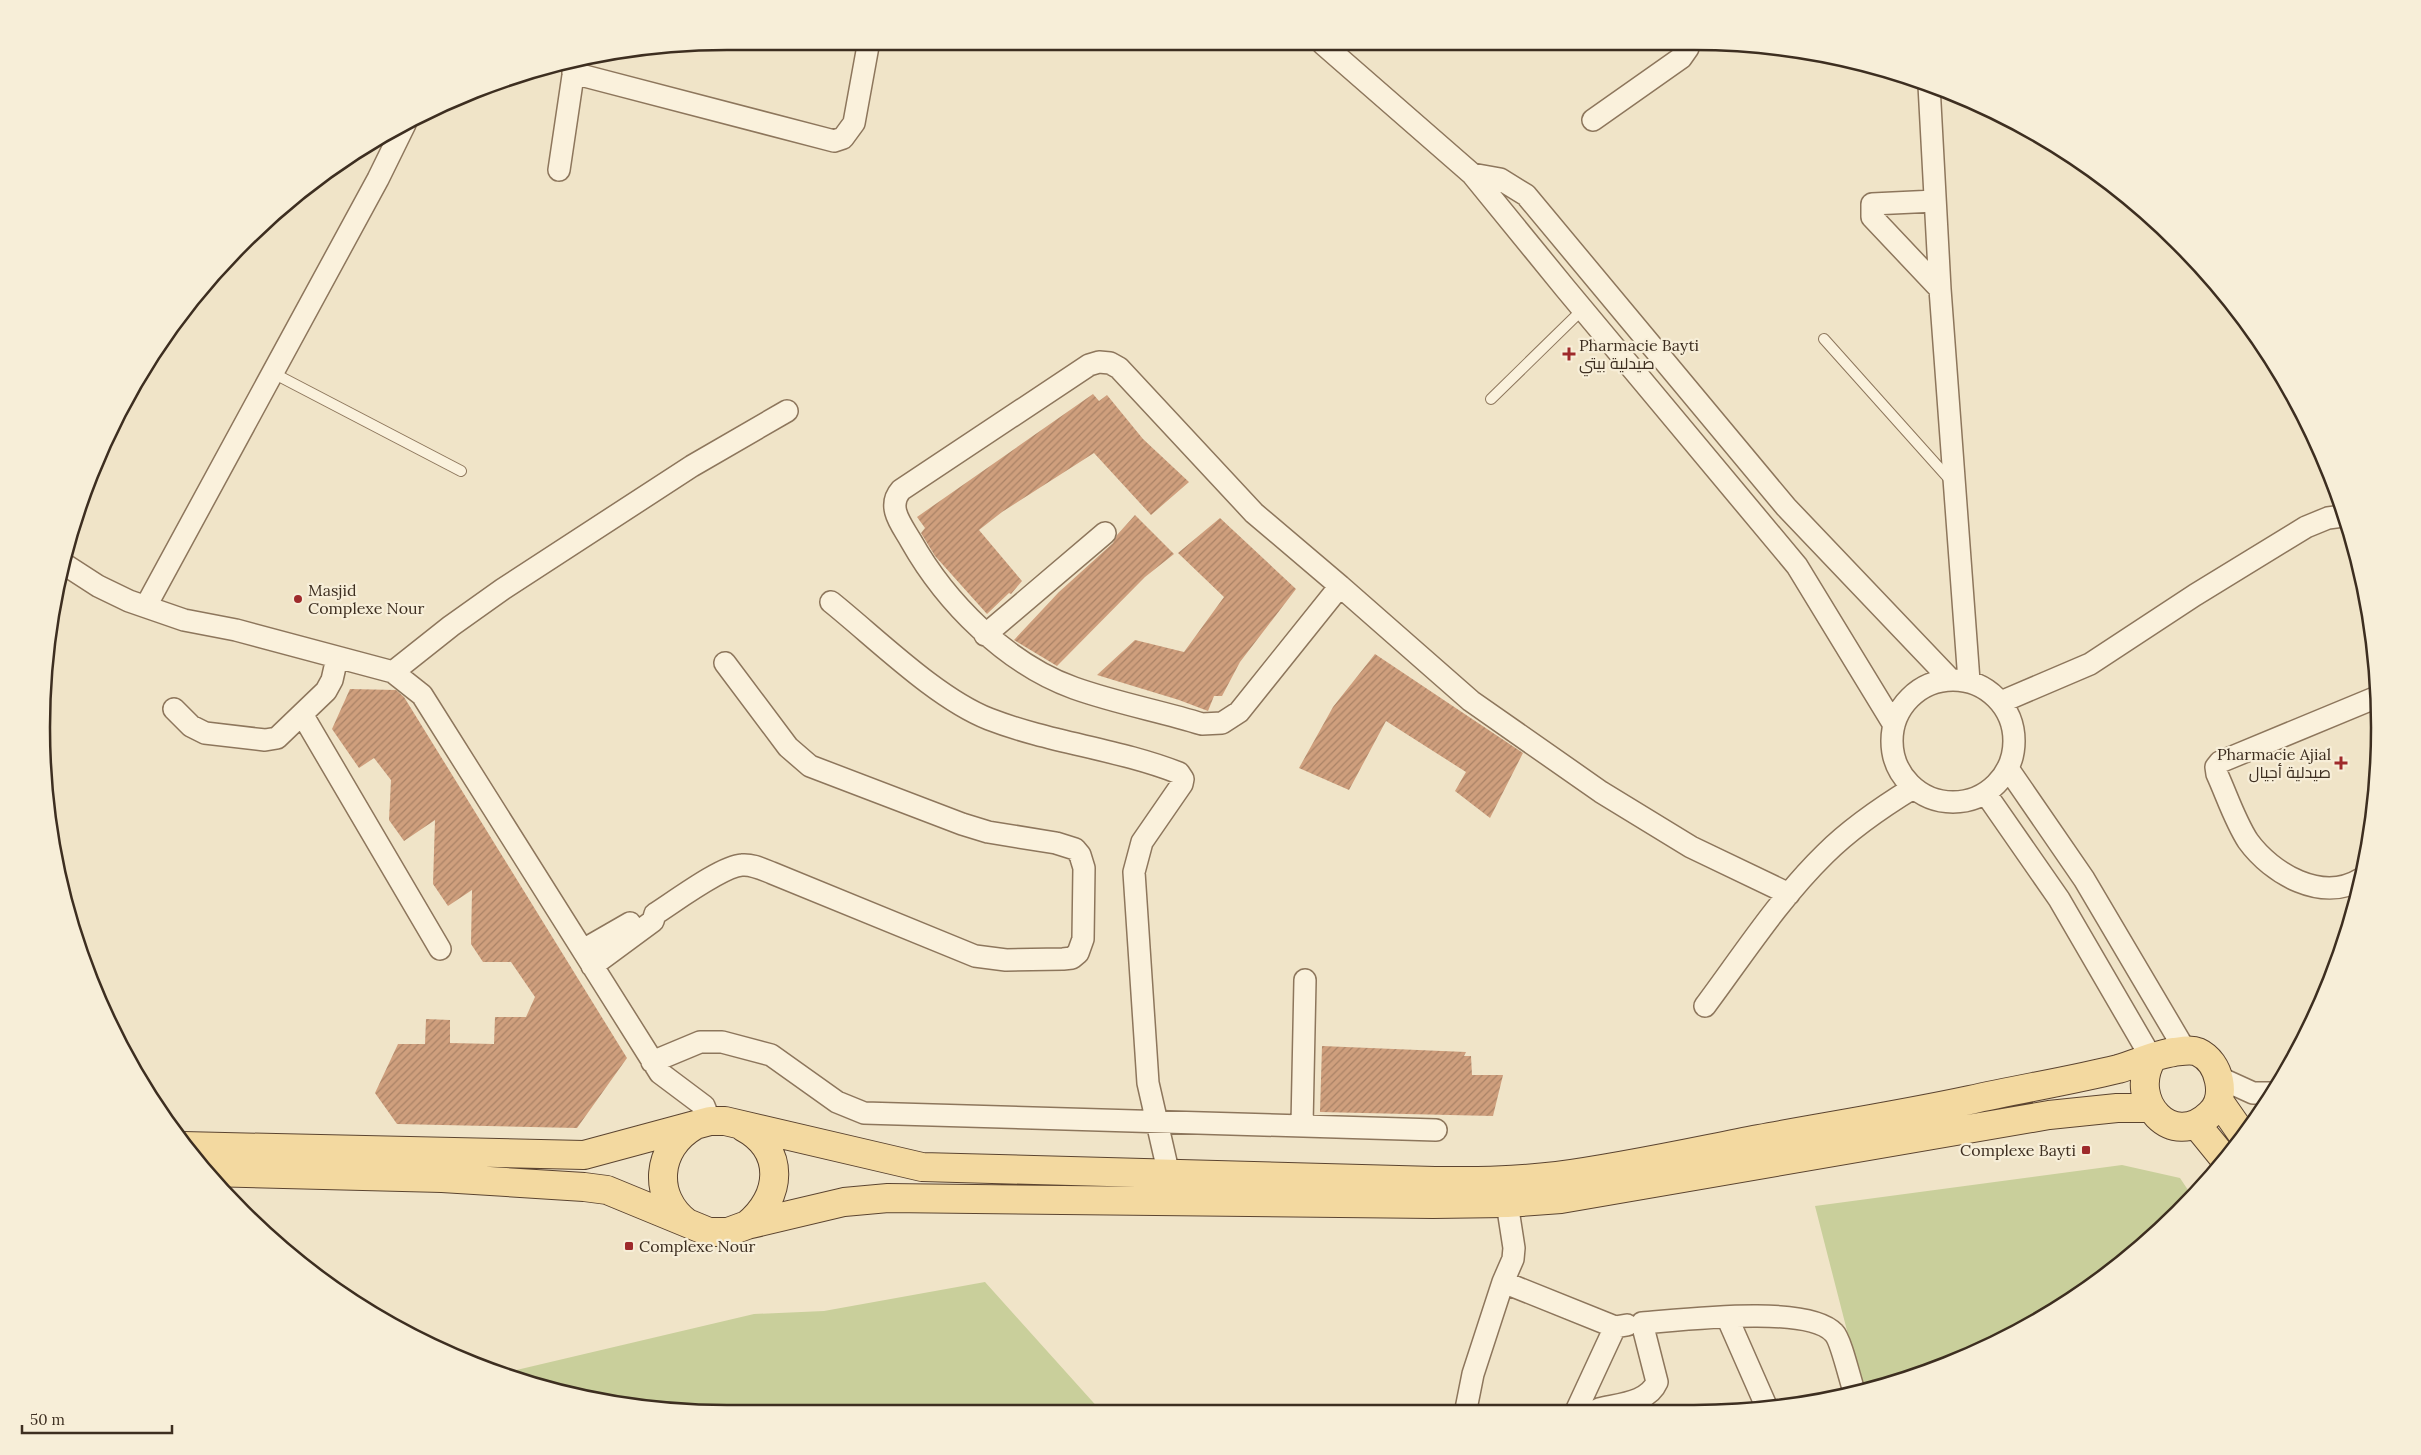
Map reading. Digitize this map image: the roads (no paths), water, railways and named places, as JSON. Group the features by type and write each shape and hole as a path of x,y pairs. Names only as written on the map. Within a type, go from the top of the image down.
{"main road":[{"path":"195,1146 584,1155 703,1123 725,1121 922,1168 1435,1181 1513,1180 1556,1176 1967,1100 2117,1069 2169,1052 2186,1050 2197,1052 2207,1059 2219,1090 2239,1129"},
{"path":"2152,1059 2147,1068 2144,1093 2150,1108 2159,1119 2172,1125 2185,1126 2196,1124 2211,1114 2219,1090"},
{"path":"217,1172 442,1178 584,1187 607,1190 709,1232 728,1232 747,1225 844,1202 888,1198 1507,1203 1602,1193 2048,1114 2117,1108 2150,1108"},
{"path":"691,1225 672,1208 663,1186 662,1173 669,1150 685,1131 703,1123"},
{"path":"2196,1124 2220,1153"},
{"path":"739,1125 751,1131 762,1141 769,1152 773,1166 774,1180 772,1193 766,1206 747,1225"}],"street":[{"path":"576,67 834,141 843,138 854,123 867,50"},
{"path":"1330,50 1472,174 1582,310 1797,566 1894,724"},
{"path":"1593,120 1681,58 1685,50"},
{"path":"559,170 574,68"},
{"path":"1929,93 1940,289 1954,484 1960,681"},
{"path":"146,606 272,373 394,139"},
{"path":"1472,174 1500,179 1526,194 1786,506 1960,681"},
{"path":"1935,201 1872,204 1870,210 1872,217 1940,289"},
{"path":"1565,288 1590,271"},
{"path":"1340,586 1239,712 1232,718 1212,725 1202,724 1072,688 1041,673 985,635 959,608 916,549 895,511 895,500 901,490 1089,365 1099,362 1110,363 1123,371 1254,513 1340,586 1471,701 1601,792 1691,847 1789,894"},
{"path":"393,672 451,626 503,589 692,466 787,411"},
{"path":"2002,702 2090,664 2195,594 2306,527 2328,518 2337,517"},
{"path":"985,635 1104,533"},
{"path":"69,567 98,586 129,602 184,620 236,630 393,672 422,695 660,1074 704,1106 703,1123"},
{"path":"831,602 957,704 989,719 1031,733 1179,773 1182,778 1182,784 1142,842 1134,872 1148,1083 1169,1175"},
{"path":"174,709 191,726 206,732 265,740 277,738 326,691 332,680 337,658"},
{"path":"587,958 648,913 655,914 721,872 743,864 772,872 975,956 1006,960 1063,959 1072,958 1082,947 1084,868 1080,855 1075,849 1056,843 988,832 962,824 810,766 788,747 725,663"},
{"path":"1960,681 1987,689 2002,702 2011,719 2015,738 2009,770 1986,794 1961,802 1944,802 1927,797 1913,788 1902,775 1894,759 1892,742 1894,724 1902,707 1915,693 1932,683 1960,681"},
{"path":"2353,882 2339,887 2302,884 2270,864 2247,839 2217,774 2216,767 2220,762 2370,700"},
{"path":"302,714 440,949"},
{"path":"2009,770 2084,879 2186,1050"},
{"path":"1705,1006 1807,872 1846,834 1867,817 1913,788"},
{"path":"1986,794 2059,899 2152,1059"},
{"path":"1302,1125 1305,980"},
{"path":"652,1062 700,1042 722,1042 771,1054 838,1102 864,1113 1156,1120 1436,1130"},
{"path":"2219,1090 2264,1093"},
{"path":"1467,1405 1473,1374 1503,1282 1513,1259 1514,1248 1507,1203"},
{"path":"1503,1282 1615,1327 1642,1323 1727,1317 1789,1317 1821,1324 1835,1334 1852,1386"},
{"path":"1727,1317 1764,1401"},
{"path":"1615,1405 1646,1397 1653,1391 1657,1382 1642,1323"},
{"path":"1580,1405 1615,1327"}],"lane":[{"path":"1491,399 1582,310"},
{"path":"1824,339 1954,484"},
{"path":"272,373 461,471"}],"place":[{"name":"Pharmacie Bayti صيدلية بيتي","path":"1569,354"},
{"name":"Masjid Complexe Nour","path":"298,599"},
{"name":"Pharmacie Ajial صيدلية أجيال","path":"2341,763"},
{"name":"Complexe Bayti","path":"2086,1150"},
{"name":"Complexe Nour","path":"629,1246"}]}
